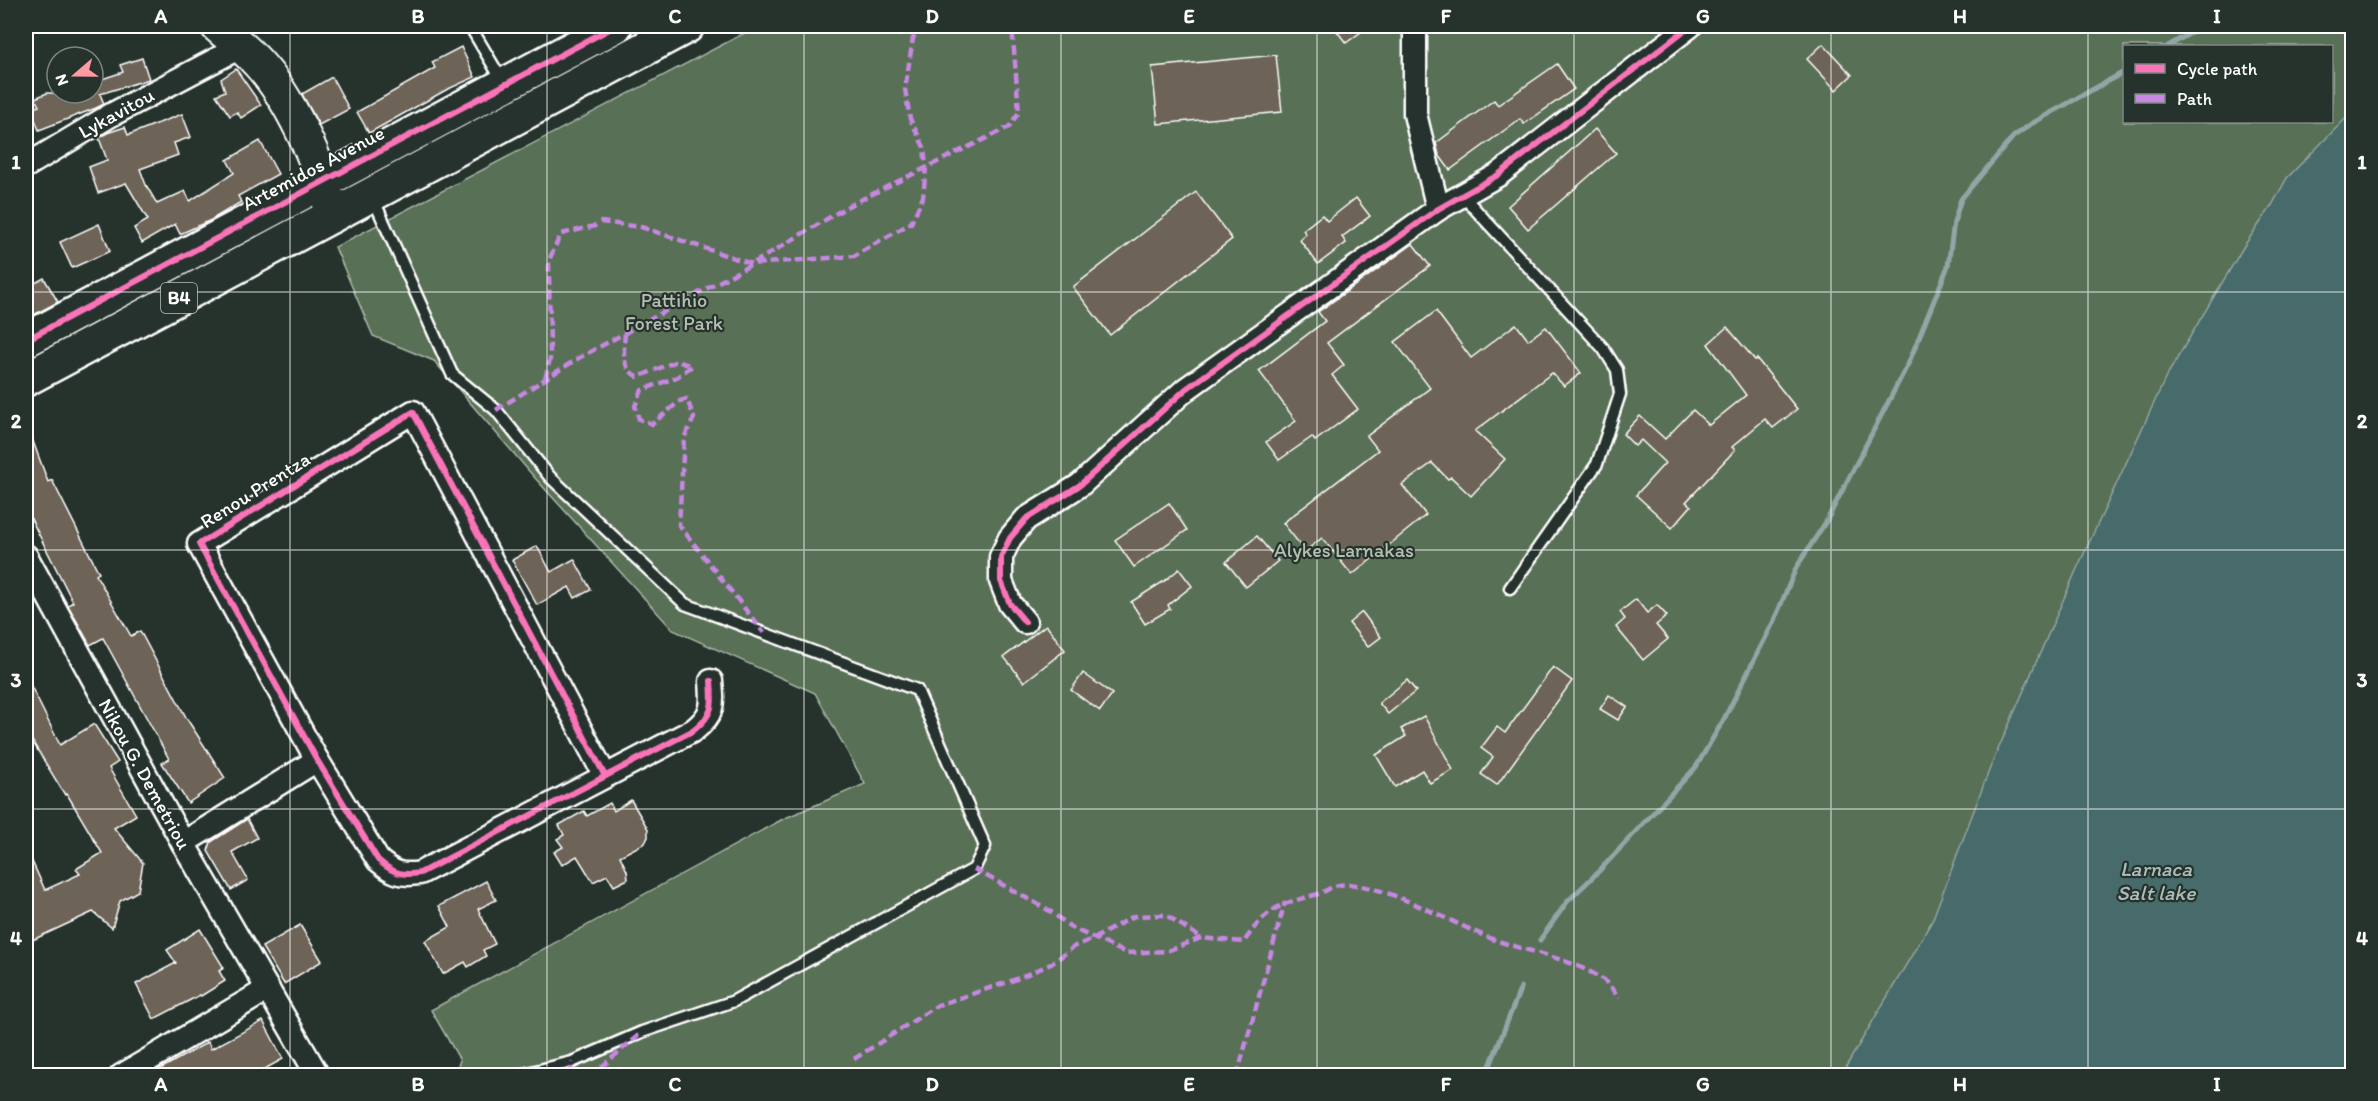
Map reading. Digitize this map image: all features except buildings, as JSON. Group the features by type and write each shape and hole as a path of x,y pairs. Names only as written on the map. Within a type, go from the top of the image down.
{"main road":[{"name":"Artemidos Avenue","path":"26,340 615,26"},
{"name":"B4","path":"26,379 687,26"}],"street":[{"path":"217,26 258,62 275,84 291,111 324,181 332,217"},
{"path":"1414,26 1415,114 1438,209"},
{"path":"1025,622 1010,604 1001,581 1001,557 1010,538 1026,519 1080,485 1186,389 1438,209 1498,176 1690,26"},
{"name":"Lykavitou","path":"26,165 111,115 240,46"},
{"name":"Renou Prentza","path":"605,776 413,412 199,544 317,760 378,860 392,872 405,875 420,873 694,730 708,719 713,702 711,681"},
{"name":"Nikou G. Demetriou","path":"26,556 183,843 318,1076"},
{"path":"183,843 317,760"},
{"path":"121,1076 268,989"}],"lane":[{"path":"470,26 505,86"},
{"path":"372,195 452,374 496,410 550,477 685,604 917,690 985,846 974,869 734,1001 642,1032 572,1062 515,1076"},
{"path":"1462,195 1603,348 1617,370 1620,394 1597,464 1510,588"}],"green space":[{"name":"Alykes Larnakas","path":"758,26 2352,26 2352,1075 455,1075 460,1060 431,1010 783,819 865,784 815,693 673,630 535,478 434,361 373,336 335,247"}],"water":[{"name":"Larnaca Salt lake","path":"2352,112 2352,1075 1841,1075 1932,921 1990,768 2075,573 2166,377 2287,178"}],"waterway":[{"path":"2170,45 2203,26"},
{"path":"1540,940 1567,902 1696,767 1724,719 1774,621 1796,568 1827,520 1909,362 1948,266 1954,222 1961,199 2013,137 2031,124 2123,73"},
{"path":"1486,1076 1521,987"}],"marked path":[{"path":"545,379 550,359 549,260 561,234 595,226 601,222 641,227 752,264 854,256 911,223 923,197 926,168 924,147 910,119 905,89 913,38 925,26"},
{"path":"496,410 577,359 752,264 850,205 1009,127 1019,112 1012,26"},
{"path":"625,333 624,358 628,369 638,377 677,361 692,366 677,377 642,390 635,406 639,419 652,424 680,401 687,399 694,418 684,438 679,525 764,633"},
{"path":"974,869 1050,911 1072,928 1126,953 1167,951 1201,938 1244,942 1260,921 1275,909 1339,885 1355,885 1396,896 1498,941 1576,965 1604,980 1619,998"},
{"path":"1237,1076 1285,902"},
{"path":"854,1059 938,1005 1014,980 1051,964 1075,946 1095,938 1134,916 1166,915 1201,938"},
{"path":"591,1076 642,1032"},
{"path":"570,1076 572,1062"}],"cycle path":[{"path":"26,340 615,26"},
{"path":"1025,622 1010,604 1001,581 1001,557 1010,538 1026,519 1080,485 1186,389 1438,209 1498,175 1690,26"},
{"path":"605,776 413,412 199,544 317,760 378,860 398,873 420,873 694,730 709,714 712,697 711,681"}],"park label":[{"name":"Pattihio Forest Park","path":"674,312"}]}
